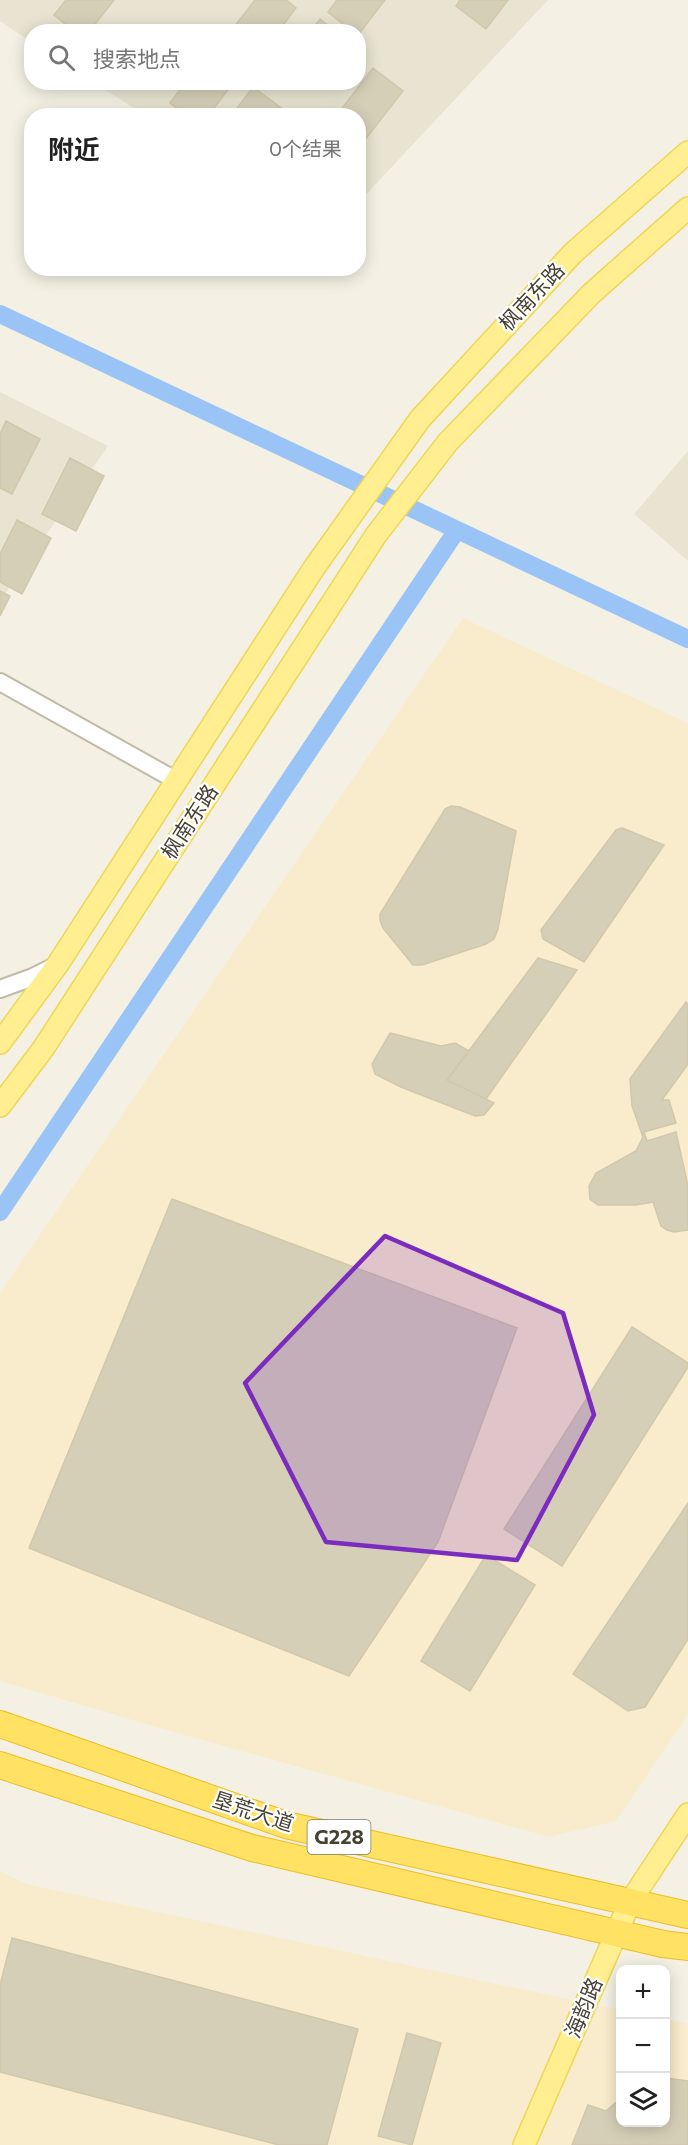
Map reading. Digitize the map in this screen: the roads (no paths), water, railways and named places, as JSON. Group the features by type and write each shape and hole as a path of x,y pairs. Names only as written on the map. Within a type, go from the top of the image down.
{"highway":[{"name":"垦荒大道","path":"0,1724 286,1825 688,1914"},
{"name":"垦荒大道","path":"0,1765 252,1848 663,1944 688,1947"}],"main road":[{"name":"枫南东路","path":"0,1043 58,964 315,568 420,419 573,253 688,152"},
{"name":"枫南东路","path":"0,1106 43,1049 376,535 425,471 448,442 592,293 688,208"},
{"name":"海韵路","path":"524,2145 630,1902 688,1814"}],"street":[{"path":"0,682 177,781"},
{"path":"0,989 33,977 58,964"}],"waterway":[{"path":"0,314 688,639"},
{"path":"0,1212 457,530"}]}
